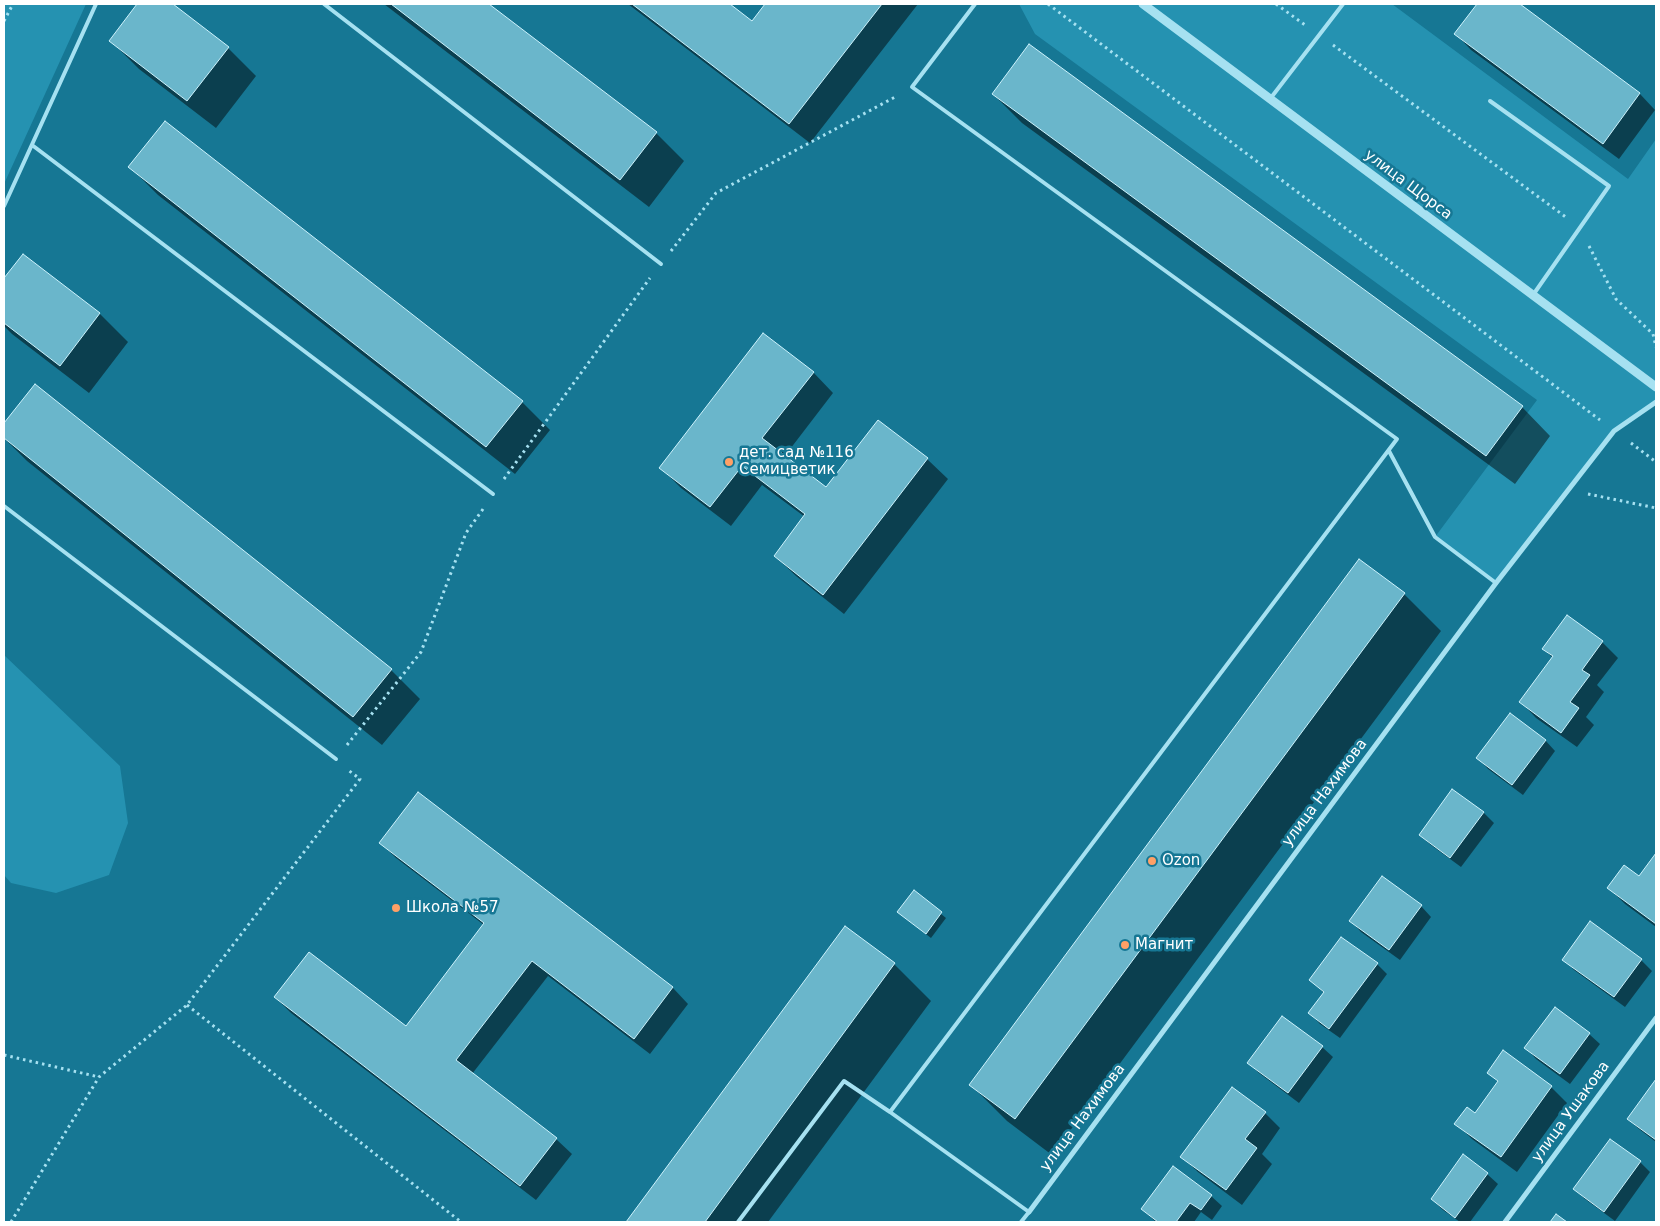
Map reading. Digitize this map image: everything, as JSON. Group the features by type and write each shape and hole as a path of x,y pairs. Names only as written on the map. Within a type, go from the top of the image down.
{"street":[{"name":"улица Щорса","path":"1143,4 1656,387"},
{"name":"улица Нахимова","path":"1029,1212 1496,583 1614,431 1656,402"},
{"name":"улица Ушакова","path":"1505,1222 1656,1018"}],"lane":[{"path":"4,206 96,4"},
{"path":"324,4 660,264"},
{"path":"890,1112 1397,439 912,87 975,4"},
{"path":"1270,99 1343,4"},
{"path":"1490,101 1610,186 1533,296"},
{"path":"32,144 493,494"},
{"path":"1389,451 1435,537 1496,583"},
{"path":"4,506 336,759"},
{"path":"738,1222 844,1081 1029,1212 1021,1222"}],"path":[{"path":"4,21 13,4"},
{"path":"1048,4 1656,462"},
{"path":"1276,4 1580,228 1616,299 1653,334 1656,347"},
{"path":"11,1222 99,1077 187,1005 360,779 336,759 421,652 466,533 660,264 716,193 912,87"},
{"path":"1568,490 1656,508"},
{"path":"187,1005 461,1222"},
{"path":"4,1055 99,1077"}],"shaded area":[{"path":"4,4 86,4 4,184"},
{"path":"1019,4 1392,4 1628,179 1656,139 1656,402 1614,431 1496,583 1435,537 1537,400 1035,34"},
{"path":"4,655 120,766 128,823 109,875 56,893 11,883 4,875"}],"building":[{"path":"137,4 173,4 229,47 187,101 109,41"},
{"path":"391,4 489,4 657,132 620,180"},
{"path":"632,4 730,4 752,21 765,4 882,4 789,124"},
{"path":"1477,4 1520,4 1640,93 1603,144 1454,34"},
{"path":"1029,44 1523,406 1486,456 992,94"},
{"path":"165,121 523,401 486,447 128,167"},
{"path":"23,254 100,313 60,366 4,323 4,278"},
{"name":"дет. сад №116 Семицветик","path":"763,333 814,372 762,438 826,487 878,420 928,458 823,595 774,556 805,514 742,466 710,507 659,468"},
{"path":"35,384 392,669 353,717 4,438 4,423"},
{"path":"1359,559 1405,593 1015,1119 969,1085"},
{"path":"1567,615 1603,641 1582,670 1590,675 1570,702 1579,708 1561,733 1519,702 1553,656 1542,649"},
{"path":"1510,713 1546,740 1512,785 1476,758"},
{"path":"1452,789 1484,812 1450,858 1419,835"},
{"name":"Школа №57","path":"418,792 673,987 634,1039 532,961 456,1060 557,1138 520,1186 274,997 309,952 406,1026 484,923 379,843"},
{"path":"1656,853 1656,924 1607,888 1624,865 1639,876"},
{"path":"1382,876 1422,905 1389,950 1349,921"},
{"path":"914,890 942,912 926,934 897,912"},
{"path":"1590,921 1642,959 1614,997 1562,960"},
{"path":"845,926 895,963 705,1222 626,1222"},
{"path":"1341,937 1378,963 1329,1029 1308,1013 1324,992 1309,980"},
{"path":"1555,1007 1590,1033 1560,1074 1524,1048"},
{"path":"1282,1016 1323,1046 1288,1093 1247,1063"},
{"path":"1503,1050 1552,1086 1501,1157 1454,1124 1467,1107 1475,1113 1498,1081 1487,1073"},
{"path":"1656,1079 1656,1140 1627,1119"},
{"path":"1232,1087 1266,1112 1245,1139 1257,1148 1226,1190 1180,1157"},
{"path":"1610,1139 1641,1161 1604,1212 1573,1189"},
{"path":"1463,1154 1488,1173 1455,1218 1431,1199"},
{"path":"1173,1166 1212,1195 1201,1210 1190,1203 1176,1222 1158,1222 1141,1209"},
{"path":"1556,1214 1567,1222 1550,1222"}],"place":[{"name":"дет. сад №116 Семицветик","path":"729,462"},
{"name":"Ozon","path":"1152,861"},
{"name":"Школа №57","path":"396,908"},
{"name":"Магнит","path":"1125,945"}]}
